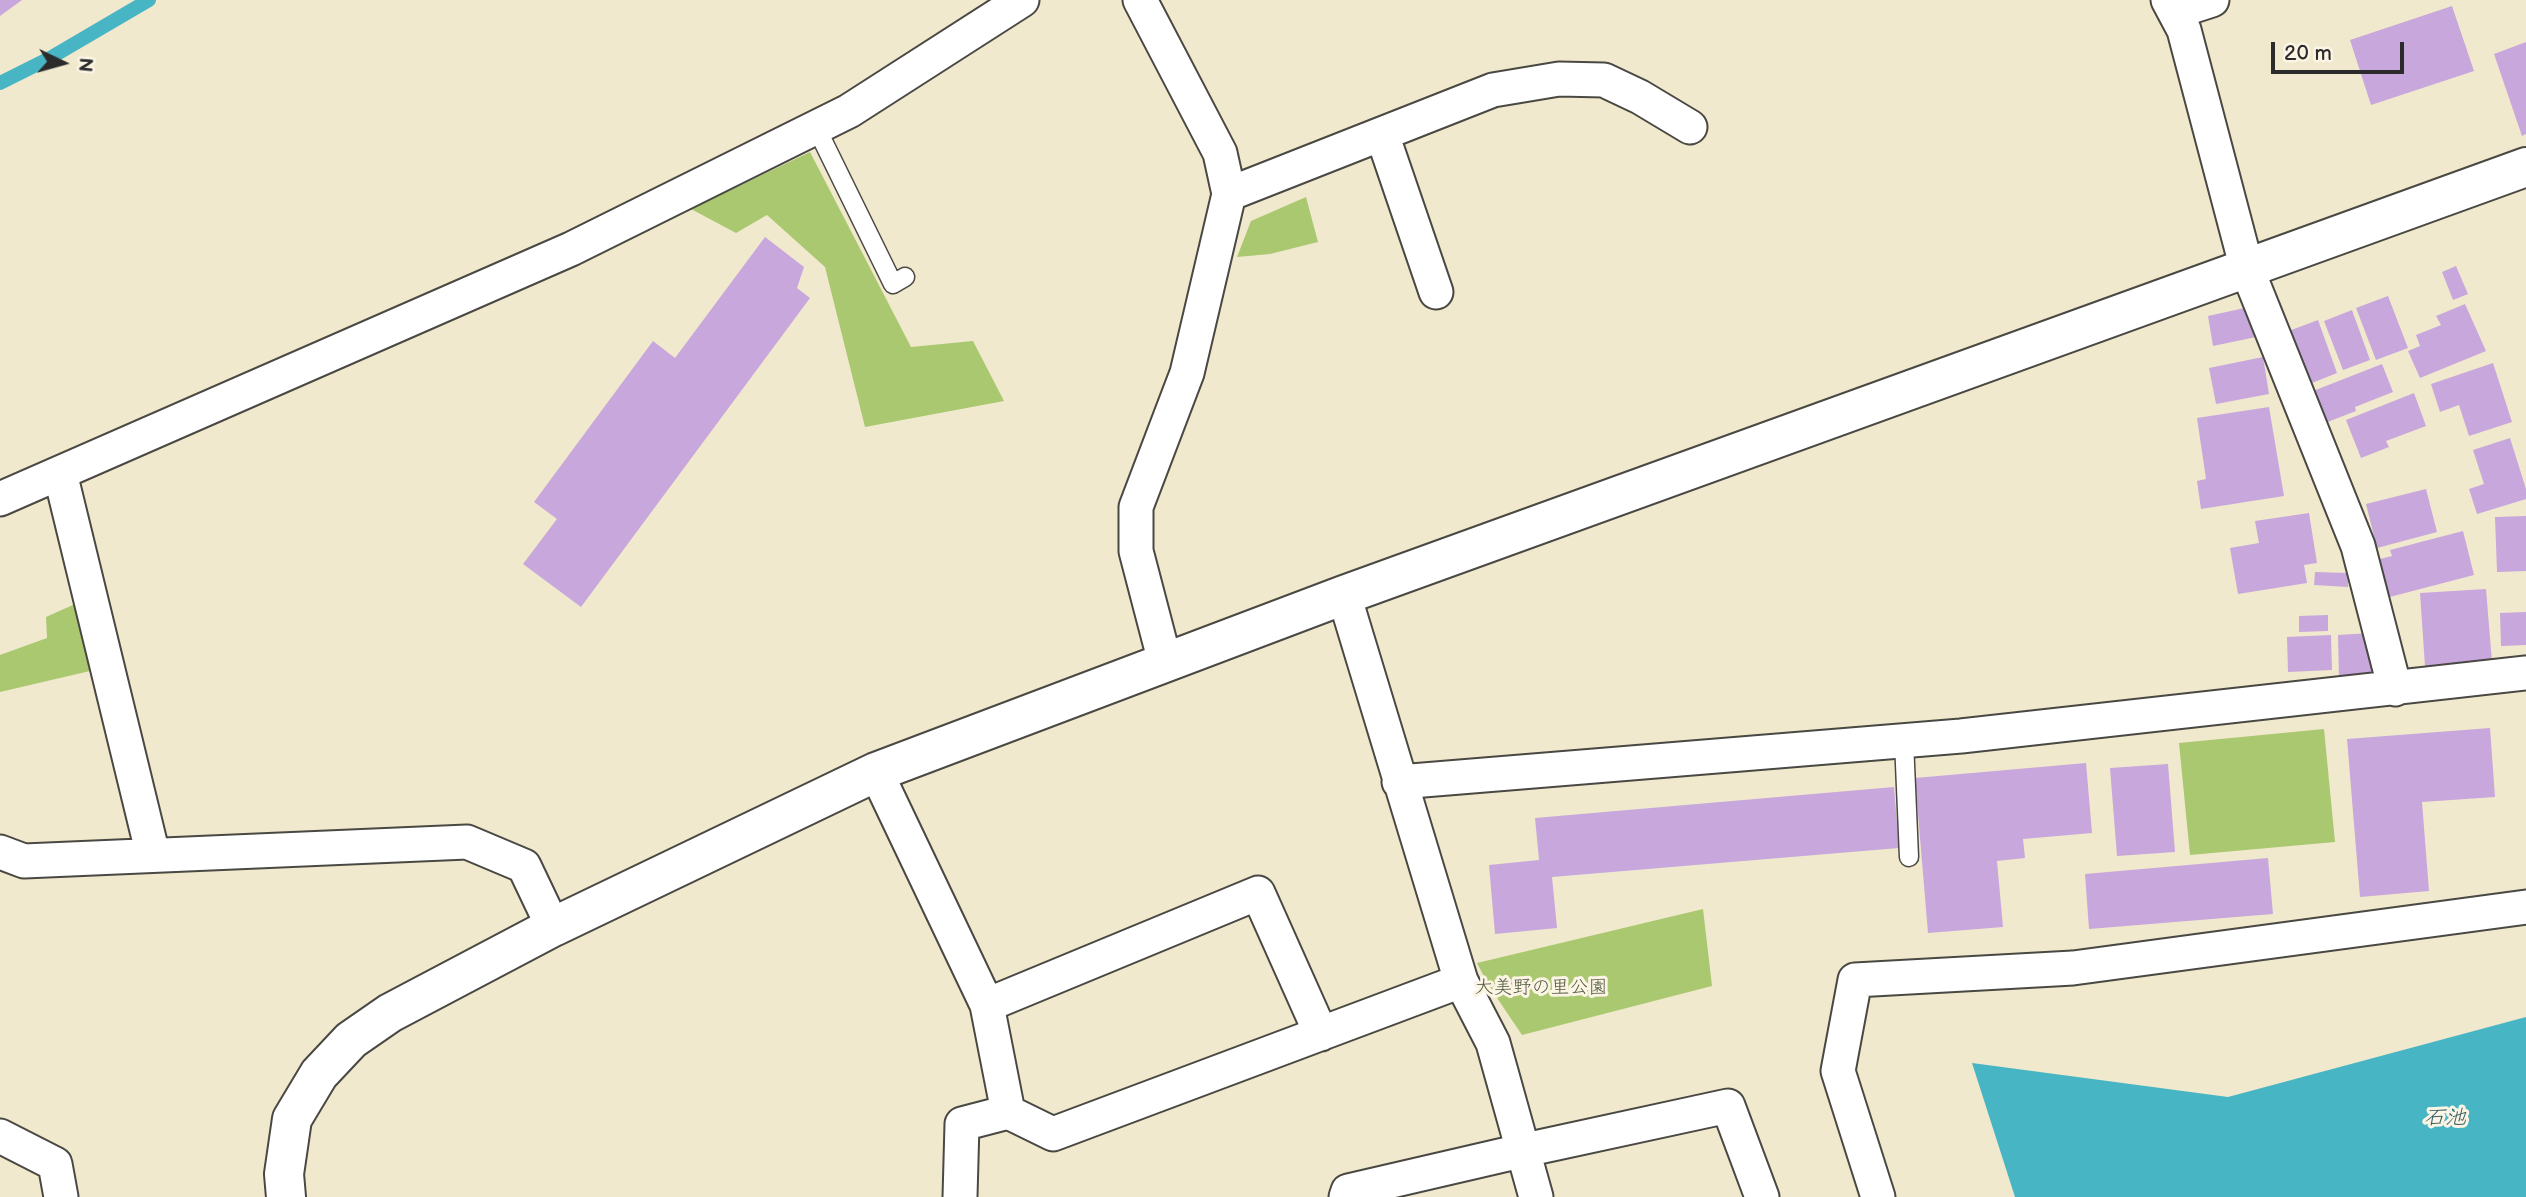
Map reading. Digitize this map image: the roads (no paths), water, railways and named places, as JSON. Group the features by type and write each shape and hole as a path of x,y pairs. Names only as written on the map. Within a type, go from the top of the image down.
{"street":[{"path":"0,499 571,249 849,111 1023,0"},
{"path":"1140,0 1220,153 1229,194 1187,373 1136,506 1136,551 1165,663"},
{"path":"2212,0 2171,6 2184,30 2247,269 2358,546 2395,689"},
{"path":"1229,194 1493,90 1559,79 1604,80 1640,97 1690,127"},
{"path":"1382,134 1436,292"},
{"path":"286,1197 284,1174 292,1119 319,1074 351,1040 390,1013 553,927 876,772 1343,595 2526,167"},
{"path":"61,473 153,855"},
{"path":"1343,595 1461,981 1493,1044 1525,1150 1536,1197"},
{"path":"1399,782 1974,735 2526,673"},
{"path":"876,772 987,1005 1008,1112"},
{"path":"0,852 24,861 467,842 524,866 553,927"},
{"path":"987,1005 1258,893 1321,1034"},
{"path":"1878,1197 1838,1071 1855,980 2073,968 2526,907"},
{"path":"960,1197 962,1124 1008,1112 1053,1134 1461,981"},
{"path":"1346,1197 1348,1191 1728,1106 1762,1197"},
{"path":"0,1136 55,1164 61,1197"}],"lane":[{"path":"816,127 894,284 905,277"},
{"path":"1904,741 1909,857"}],"water":[{"name":"石池","path":"2526,1017 2526,1197 2015,1197 1972,1063 2228,1097"}],"waterway":[{"path":"0,83 50,58 149,0"}],"park label":[{"name":"大美野の里公園","path":"1541,988"}]}
